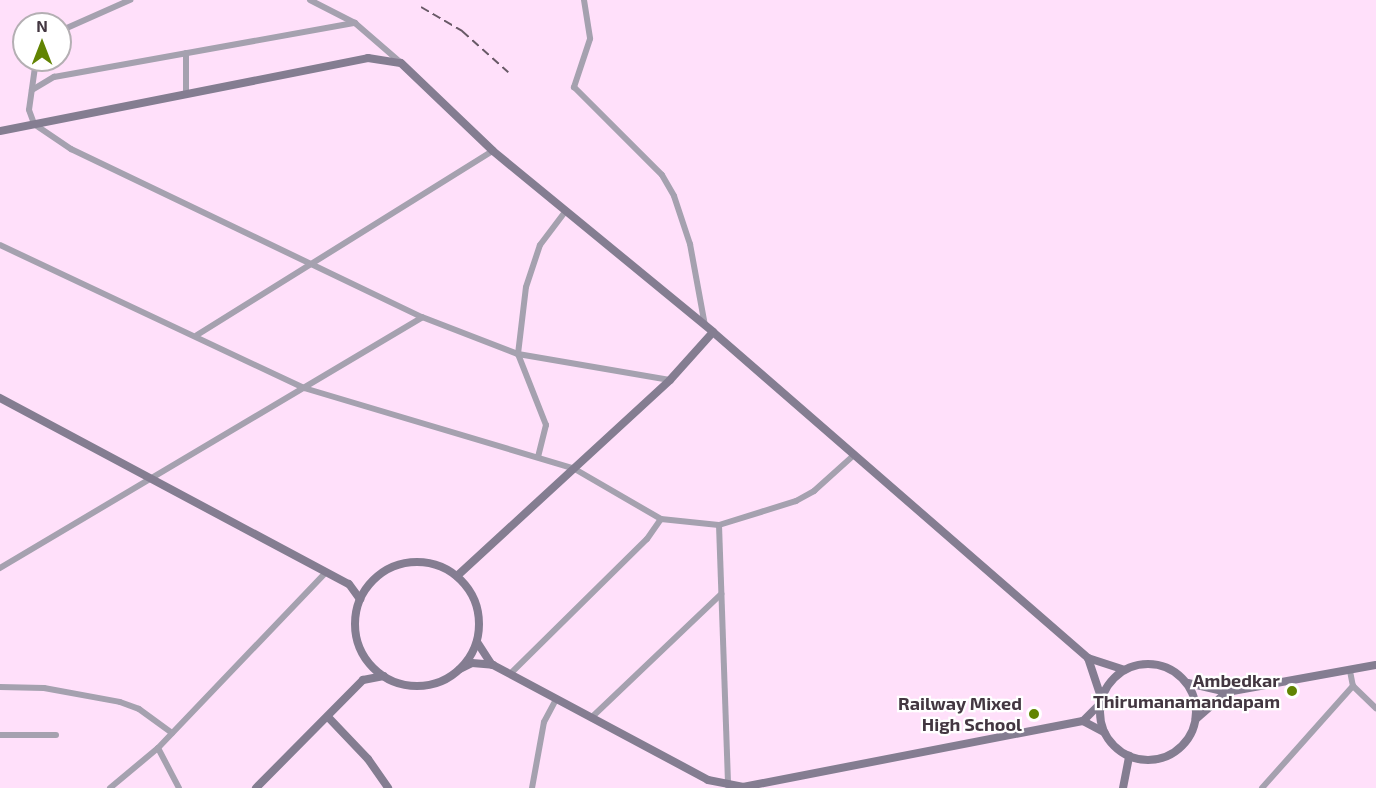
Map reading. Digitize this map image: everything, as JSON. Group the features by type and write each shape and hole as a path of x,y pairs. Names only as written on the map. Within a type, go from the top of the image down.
{"street":[{"path":"72,26 130,0"},
{"path":"310,0 355,23 401,63 493,151 713,332 1088,658 1124,670 1159,665 1188,683 1227,692 1376,665"},
{"path":"584,0 590,39 574,87 662,175 674,196 690,244 705,326"},
{"path":"32,90 54,77 355,23"},
{"path":"186,53 186,94"},
{"path":"0,131 368,58 401,63"},
{"path":"34,72 29,110 34,124 70,149 423,318 518,354 670,380"},
{"path":"197,335 307,262 493,151"},
{"path":"538,457 546,425 518,354 526,287 540,245 565,212"},
{"path":"0,245 197,335 304,388 573,468 661,519 719,525 796,501 814,491 854,455"},
{"path":"0,568 423,318"},
{"path":"457,576 670,380 713,332"},
{"path":"0,398 326,572 349,585 360,599"},
{"path":"510,674 647,539 661,519"},
{"path":"719,525 728,786"},
{"path":"384,676 366,659 355,630 360,599 369,585 388,569 411,562 435,564 457,576 476,602 477,642 493,665"},
{"path":"110,788 158,748 326,572"},
{"path":"349,585 369,585"},
{"path":"591,718 721,594"},
{"path":"460,669 477,642"},
{"path":"1088,658 1101,701 1104,732"},
{"path":"256,788 363,680 366,659"},
{"path":"363,680 384,676 424,686 472,663 493,665 708,780 743,788 1083,721 1124,670"},
{"path":"1350,671 1353,686 1376,708"},
{"path":"1188,683 1195,719"},
{"path":"1262,788 1353,686"},
{"path":"0,687 44,688 120,702 140,709 172,733"},
{"path":"1083,721 1104,732 1129,756 1151,760 1171,754 1187,739 1195,719 1227,692"},
{"path":"532,788 544,722 556,699"},
{"path":"328,717 388,788"},
{"path":"0,735 56,735"},
{"path":"158,748 179,788"},
{"path":"1123,788 1129,756"}],"railway":[{"path":"421,7 462,31 508,72"}],"place":[{"name":"Ambedkar Thirumanamandapam","path":"1292,691"},
{"name":"Railway Mixed High School","path":"1034,714"}]}
